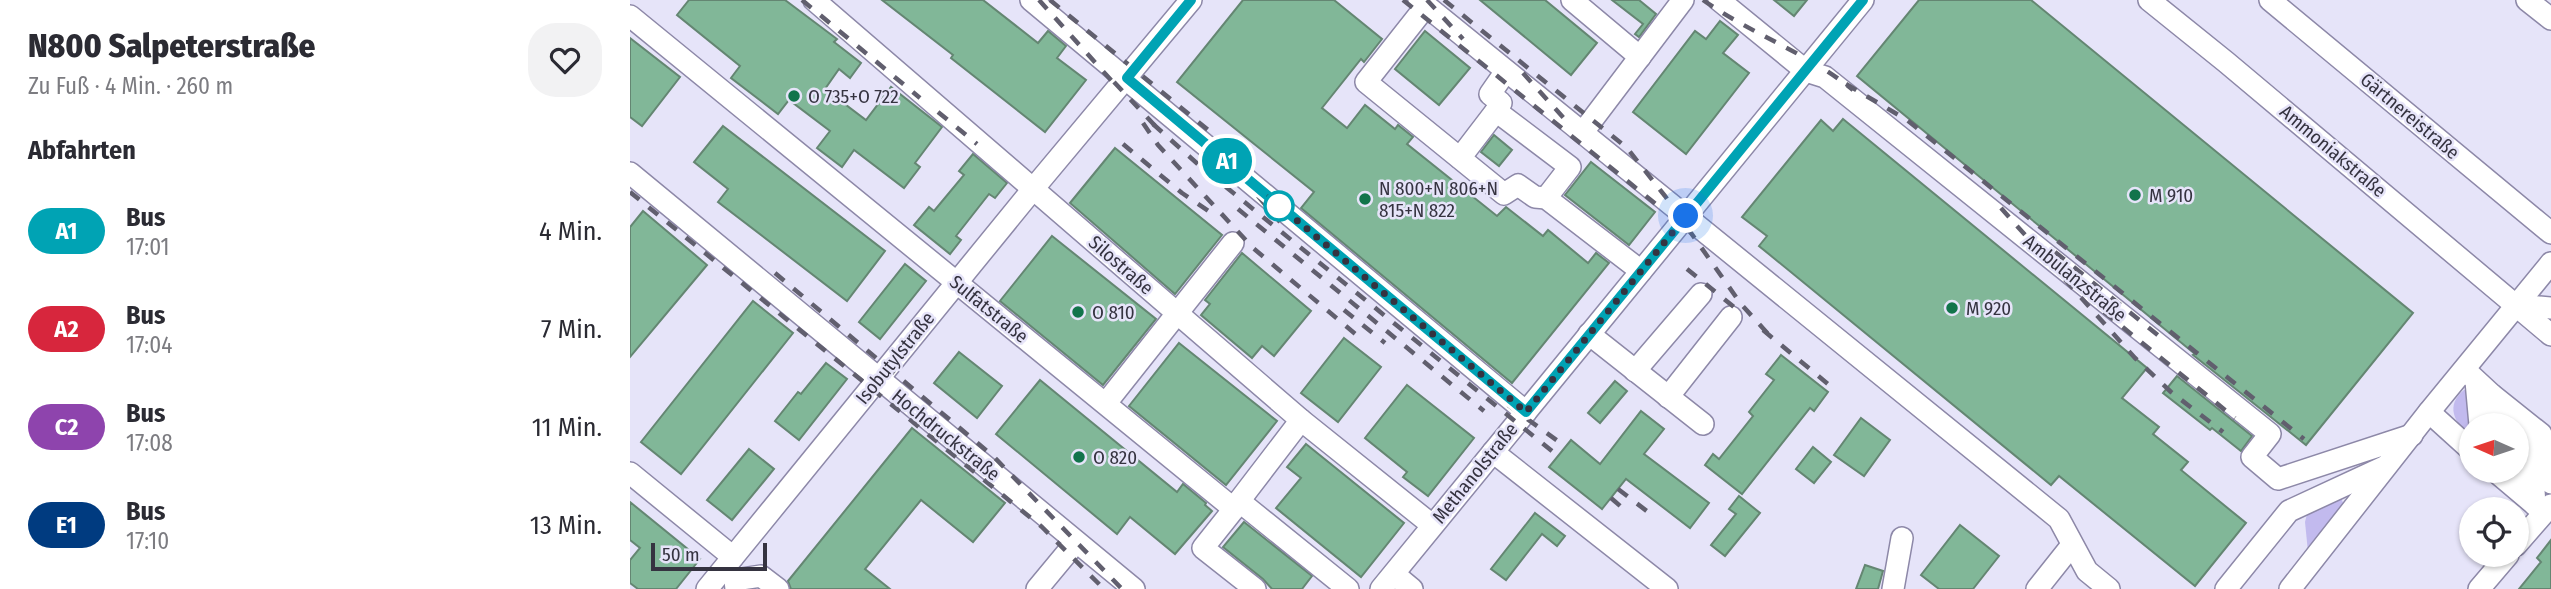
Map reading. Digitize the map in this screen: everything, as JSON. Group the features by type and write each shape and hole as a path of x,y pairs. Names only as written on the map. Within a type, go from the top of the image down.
{"street":[{"name":"Silostraße","path":"814,0 1301,420 1432,525"},
{"path":"1031,0 1526,412"},
{"name":"Isobutylstraße","path":"707,589 737,579 877,379 1191,0"},
{"path":"1572,0 1640,57"},
{"path":"1583,132 1683,0"},
{"name":"Ambulanzstraße","path":"1718,0 1806,71 1825,77 2270,434 2252,457 2278,478 2412,435"},
{"name":"Methanolstraße","path":"1387,581 1863,0"},
{"name":"Ammoniakstraße","path":"2149,0 2551,335"},
{"name":"Gärtnereistraße","path":"2270,0 2551,233"},
{"path":"2527,0 2551,19"},
{"path":"1641,271 1546,198 1535,197 1518,185 1504,194 1366,82 1423,3 1783,298 2059,519 2087,571 2109,589"},
{"name":"Sulfatstraße","path":"630,16 1106,403 1341,587"},
{"path":"1460,158 1501,103 1490,94 1506,71"},
{"path":"1496,111 1570,167 1546,198"},
{"name":"Hochdruckstraße","path":"630,173 1134,589"},
{"path":"1106,403 1233,243"},
{"path":"2479,413 2478,382 2515,305 2551,263"},
{"path":"1635,371 1701,294"},
{"path":"2515,305 2551,308"},
{"path":"1668,397 1731,317"},
{"path":"1589,334 1703,424"},
{"path":"2290,589 2429,412 2478,382"},
{"path":"2478,382 2505,413"},
{"path":"2429,412 2459,439"},
{"path":"1255,589 1203,548 1301,420"},
{"path":"2529,429 2540,434 2545,443 2551,483"},
{"path":"2529,444 2543,507 2529,527"},
{"path":"1493,452 1667,589"},
{"path":"2226,589 2289,511 2386,467"},
{"path":"630,473 737,579 761,576 778,589"},
{"path":"2516,483 2543,507"},
{"path":"1893,589 1902,538"},
{"path":"1037,589 1076,542"},
{"path":"2038,589 2073,545"},
{"path":"2479,589 2498,567"},
{"path":"1387,581 1412,589"}],"shaded area":[{"path":"2468,390 2470,413 2459,413 2459,424 2453,408 2458,396"},
{"path":"2341,498 2344,505 2308,552 2305,522 2307,514"}],"building":[{"name":"O 735+O 722","path":"689,0 785,0 837,39 834,42 861,63 850,78 839,69 825,89 866,120 891,87 942,127 915,163 920,167 904,188 854,150 842,167 817,148 830,131 789,100 778,114 731,78 740,66 677,15"},
{"path":"882,0 983,0 1038,43 1048,31 1066,46 1057,58 1086,80 1045,132"},
{"name":"N 800+N 806+N 815+N 822","path":"1243,0 1334,0 1382,39 1364,62 1361,59 1322,108 1347,128 1365,105 1395,129 1398,125 1413,137 1407,144 1497,216 1506,207 1543,236 1548,230 1588,263 1596,253 1609,263 1512,383 1301,208 1314,192 1177,82"},
{"path":"1480,0 1545,0 1597,43 1571,75"},
{"path":"1612,0 1639,0 1656,14 1639,37 1635,34 1643,24"},
{"path":"1774,0 1807,0 1794,16"},
{"name":"M 910","path":"1919,0 2031,0 2413,313 2306,445 2193,355 2195,354 1857,76"},
{"path":"1720,21 1738,35 1723,53 1749,73 1686,154 1633,112 1695,31 1706,39"},
{"path":"1425,31 1470,68 1439,105 1395,69"},
{"path":"630,38 680,77 642,126 630,117"},
{"name":"M 920","path":"1843,119 2147,368 2122,398 2159,427 2153,434 2188,462 2181,470 2246,523 2195,586 2059,476 2051,485 1759,246 1767,236 1742,217 1821,120 1833,131"},
{"path":"723,126 885,251 847,301 718,202 728,189 694,162"},
{"path":"1494,135 1512,150 1499,166 1481,152"},
{"path":"1115,148 1222,235 1175,294 1070,203"},
{"path":"973,154 1007,183 995,198 989,194 956,236 961,240 950,254 914,225 929,207 934,211 964,175 959,171"},
{"path":"1591,162 1655,212 1629,245 1565,195"},
{"path":"643,211 707,265 630,357 630,227"},
{"name":"O 810","path":"1052,236 1156,319 1103,385 1000,301"},
{"path":"1242,253 1311,311 1274,356 1262,346 1252,358 1201,315 1210,304 1205,300"},
{"path":"905,264 926,281 880,339 859,322"},
{"path":"753,301 793,333 681,474 641,442"},
{"path":"1344,338 1381,367 1338,422 1301,393"},
{"path":"1179,343 1277,421 1226,485 1129,406"},
{"path":"959,352 1002,386 977,418 934,383"},
{"path":"1781,355 1828,392 1814,411 1810,408 1742,494 1705,465 1713,454 1719,459 1753,416 1749,412 1774,380 1766,374"},
{"path":"826,363 847,379 799,440 775,421"},
{"path":"2177,376 2252,436 2241,451 2163,393"},
{"name":"O 820","path":"1040,380 1177,492 1183,484 1206,503 1212,511 1175,554 1130,517 1117,534 996,434"},
{"path":"1615,381 1627,391 1600,423 1588,413"},
{"path":"1407,385 1474,438 1428,496 1403,477 1407,472 1365,438"},
{"path":"1641,411 1664,429 1644,454 1709,503 1690,528 1626,479 1602,509 1549,467 1571,440 1600,464"},
{"path":"1861,418 1890,440 1864,476 1834,455"},
{"path":"912,428 1005,503 973,542 921,500 865,569 890,589 791,589 788,581"},
{"path":"1306,444 1404,523 1361,577 1276,508 1301,478 1287,467"},
{"path":"1813,447 1831,462 1814,483 1796,469"},
{"path":"749,449 774,469 732,520 707,500"},
{"path":"1739,496 1760,513 1725,556 1711,545 1736,514 1729,509"},
{"path":"630,502 700,559 676,589 638,589 630,583 630,560 640,548 630,540"},
{"path":"1535,513 1565,536 1557,546 1542,534 1506,580 1491,569"},
{"path":"1244,522 1312,576 1302,589 1272,589 1223,547"},
{"path":"1960,525 1999,556 1973,589 1939,589 1921,575"},
{"path":"2551,540 2551,589 2519,589 2541,562 2537,558"},
{"path":"1865,565 1883,571 1878,589 1856,589"}],"railway":[{"path":"802,0 920,98"},
{"path":"1039,0 1119,89"},
{"path":"1050,0 1213,134 1238,163 1257,195 1280,222"},
{"path":"1403,0 1662,209"},
{"path":"1427,0 1463,39"},
{"path":"1444,0 1627,148 1665,196 1741,304 1770,336"},
{"path":"1703,0 1817,65 1853,90"},
{"path":"1523,73 1570,125"},
{"path":"1114,82 1159,130"},
{"path":"1846,84 1907,120 2304,439"},
{"path":"938,112 977,144"},
{"path":"1143,123 1158,145 1253,248 1359,337"},
{"path":"1153,124 1200,166 1558,456"},
{"path":"1123,144 1182,193 1213,214"},
{"path":"630,192 1042,527 1101,586"},
{"path":"2001,208 2135,358 2171,392 2223,432"},
{"path":"1238,209 1484,411"},
{"path":"2055,252 2164,340"},
{"path":"1687,269 1739,311"},
{"path":"775,273 993,456 1122,589"},
{"path":"1344,310 1385,343"},
{"path":"2104,312 2235,418"},
{"path":"1763,330 1828,384"},
{"path":"1508,405 1566,447"},
{"path":"1618,489 1648,512"},
{"path":"1611,498 1626,511"}],"bus line":[{"name":"A1","path":"1191,0 1127,78 1526,412 1863,0"}],"place":[{"name":"O 735+O 722","path":"794,96"},
{"name":"M 910","path":"2135,195"},
{"name":"N 800+N 806+N 815+N 822","path":"1365,199"},
{"name":"M 920","path":"1952,308"},
{"name":"O 810","path":"1078,312"},
{"name":"O 820","path":"1079,457"}],"route":[{"path":"1279,206 1269,197 1526,412 1686,216"}]}
